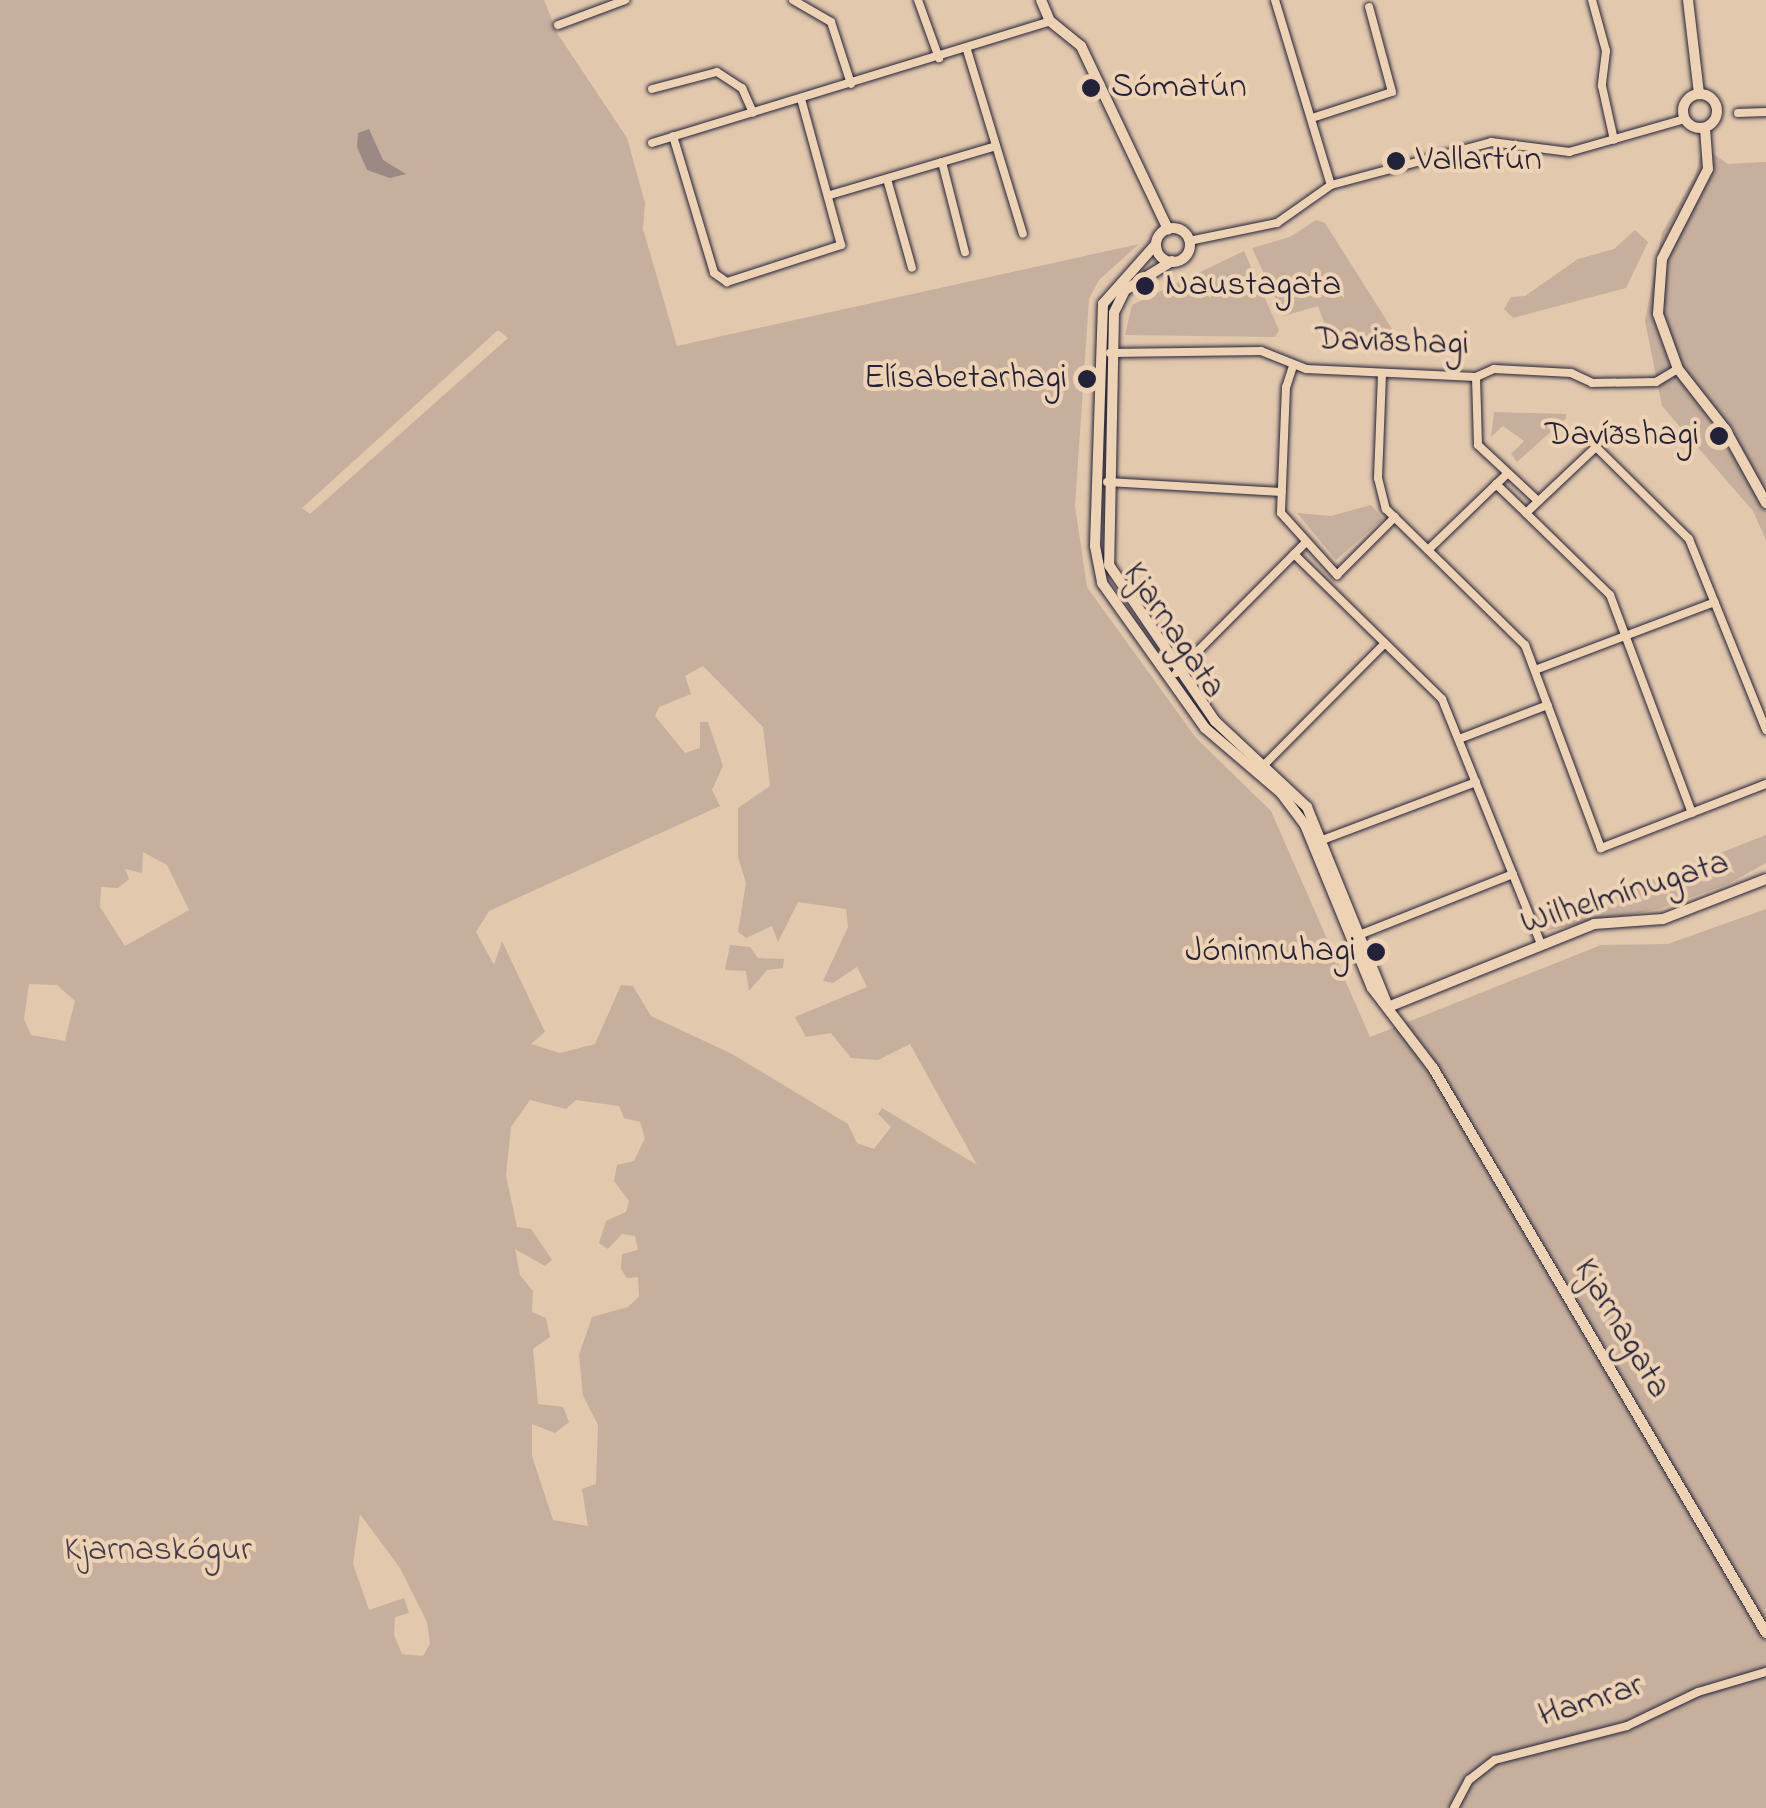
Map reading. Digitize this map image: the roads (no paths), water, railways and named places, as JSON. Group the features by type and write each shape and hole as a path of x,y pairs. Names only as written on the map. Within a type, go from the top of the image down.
{"street":[{"path":"558,24 625,0"},
{"path":"793,0 831,22 851,84"},
{"path":"918,0 939,58"},
{"path":"1042,0 1050,21 1081,46 1168,229"},
{"path":"1275,0 1331,185"},
{"path":"1592,0 1606,51 1602,86 1614,140"},
{"path":"1688,0 1699,94"},
{"path":"1312,118 1392,92 1368,8"},
{"path":"652,142 967,50 1050,21"},
{"path":"967,50 1024,234"},
{"path":"652,89 717,72 742,88 752,113"},
{"path":"1685,119 1685,102 1699,94 1710,96 1718,111 1705,128 1705,179 1669,245 1656,283 1661,329 1678,369 1725,429 1766,503"},
{"path":"673,136 718,280 841,245 802,98"},
{"path":"1738,113 1766,112"},
{"path":"1189,242 1277,223 1331,185 1491,142 1569,152 1685,119 1705,128"},
{"path":"830,195 996,146"},
{"path":"942,162 965,252"},
{"path":"886,178 912,268"},
{"path":"1168,229 1182,231 1189,242 1187,254 1172,261 1156,244 1168,229"},
{"name":"Kjarnagata","path":"1156,244 1104,298 1107,353 1103,482 1108,565 1215,721 1260,770"},
{"name":"Kjarnagata","path":"1107,353 1120,296 1172,261"},
{"name":"Daviðshagi","path":"1107,353 1261,351 1293,366 1476,377 1494,369 1570,373 1592,384 1656,382 1678,369"},
{"path":"1293,366 1283,520 1337,575"},
{"path":"1382,374 1378,478 1394,517 1526,645 1601,848 1766,784"},
{"path":"1476,377 1476,439 1538,501"},
{"path":"1526,513 1596,447 1689,539 1766,730"},
{"path":"1428,550 1507,474"},
{"path":"1103,482 1282,492"},
{"name":"Kjarnagata","path":"1103,482 1095,546 1102,583 1205,728 1297,794 1388,1007 1463,1118 1766,1633"},
{"path":"1496,484 1602,584 1626,635 1692,813"},
{"path":"1326,586 1394,517"},
{"path":"1170,679 1304,544"},
{"path":"1294,554 1442,700 1541,944"},
{"path":"1535,670 1715,602"},
{"path":"1260,770 1385,643"},
{"path":"1460,739 1548,705"},
{"path":"1318,841 1476,782"},
{"path":"1356,936 1513,874"},
{"name":"Wilhelmínugata","path":"1388,1007 1604,922 1669,917 1766,879"},
{"name":"Hamrar","path":"1454,1808 1469,1780 1495,1760 1626,1726 1698,1692 1766,1672"}],"place":[{"name":"Sómatún","path":"1091,88"},
{"name":"Vallartún","path":"1396,161"},
{"name":"Naustagata","path":"1145,286"},
{"name":"Elísabetarhagi","path":"1087,379"},
{"name":"Davíðshagi","path":"1719,436"},
{"name":"Jóninnuhagi","path":"1376,952"}],"park label":[{"name":"Kjarnaskógur","path":"158,1551"}]}
